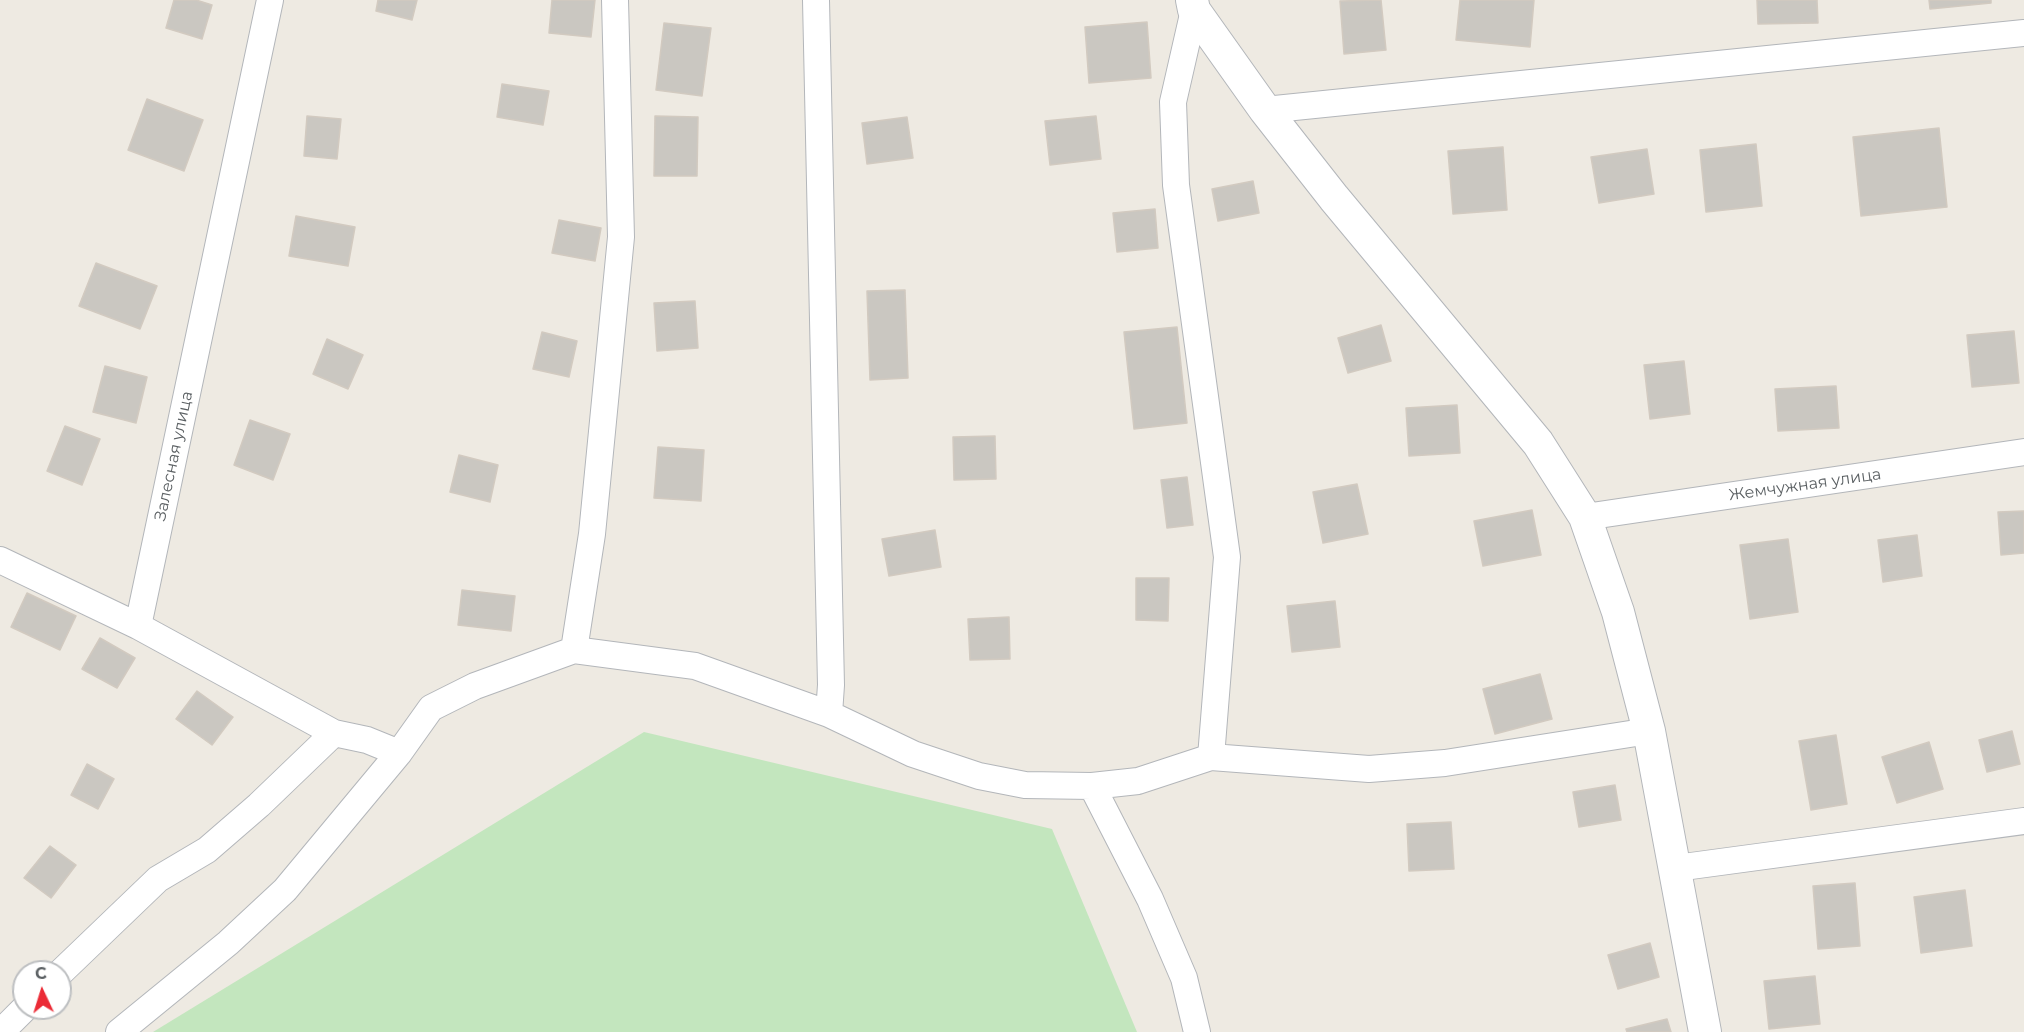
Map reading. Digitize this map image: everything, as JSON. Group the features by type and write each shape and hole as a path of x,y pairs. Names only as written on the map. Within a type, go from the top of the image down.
{"street":[{"name":"Залесная улица","path":"138,626 270,0"},
{"path":"574,650 592,534 621,237 615,0"},
{"path":"816,0 831,685 829,714"},
{"path":"1193,5 1265,110 1334,198 1538,443 1586,517 1618,612 1649,731 1705,1032"},
{"path":"1193,5 1173,102 1176,185 1227,557 1211,757"},
{"path":"1265,110 2024,33"},
{"name":"Жемчужная улица","path":"1586,517 2024,452"},
{"path":"0,560 138,626 334,733 367,740 399,753"},
{"path":"119,1032 228,943 285,890 399,753 431,708 475,686 574,650 695,666 829,714 913,754 980,776 1025,785 1092,786 1138,781 1211,757 1369,769 1445,763 1649,731"},
{"path":"72,961 158,879 207,850 259,805 334,733"},
{"path":"1092,786 1150,899 1184,978 1215,1032"},
{"path":"1676,868 2024,821"},
{"path":"1184,978 1197,1032"},
{"path":"1,1032 13,1020"}],"green space":[{"path":"644,732 1052,829 1137,1032 153,1032"}],"building":[{"path":"174,0 196,0 212,5 202,39 166,28"},
{"path":"378,0 417,0 412,20 376,11"},
{"path":"552,0 595,0 591,37 549,33"},
{"path":"1381,0 1386,50 1344,54 1340,1"},
{"path":"1460,0 1534,0 1530,47 1456,40"},
{"path":"1757,0 1817,0 1818,23 1758,24"},
{"path":"1929,0 1991,0 1991,3 1930,9"},
{"path":"1147,22 1151,78 1089,83 1085,27"},
{"path":"664,23 711,28 702,96 656,90"},
{"path":"502,84 549,91 543,125 497,117"},
{"path":"147,99 203,120 184,171 128,150"},
{"path":"307,116 341,119 337,159 304,156"},
{"path":"655,116 698,117 697,176 654,176"},
{"path":"1096,116 1101,159 1050,165 1045,121"},
{"path":"907,117 913,158 867,164 862,123"},
{"path":"1939,128 1947,207 1861,216 1853,137"},
{"path":"1756,144 1762,206 1706,212 1700,150"},
{"path":"1503,147 1507,210 1453,214 1448,151"},
{"path":"1647,149 1654,194 1599,203 1591,157"},
{"path":"1253,181 1259,213 1218,221 1212,189"},
{"path":"1155,209 1158,248 1117,252 1113,213"},
{"path":"296,216 355,227 348,266 289,256"},
{"path":"559,220 601,228 595,261 552,253"},
{"path":"96,263 157,286 140,329 79,306"},
{"path":"905,290 908,378 870,380 867,291"},
{"path":"695,301 698,348 657,351 654,303"},
{"path":"1381,325 1391,361 1348,373 1338,338"},
{"path":"1177,327 1187,423 1134,429 1124,332"},
{"path":"2014,331 2019,383 1972,387 1967,335"},
{"path":"542,332 577,341 569,377 533,369"},
{"path":"327,339 363,355 348,389 313,374"},
{"path":"1684,361 1690,414 1650,419 1644,365"},
{"path":"105,366 147,377 136,423 93,412"},
{"path":"1836,386 1839,428 1778,431 1775,389"},
{"path":"1457,405 1460,453 1409,456 1406,408"},
{"path":"250,420 290,434 273,480 234,465"},
{"path":"65,426 100,439 82,485 47,471"},
{"path":"995,436 996,479 954,480 953,437"},
{"path":"658,447 704,450 701,501 654,498"},
{"path":"459,455 498,465 490,502 450,492"},
{"path":"1187,477 1193,525 1167,528 1161,480"},
{"path":"1357,484 1368,534 1323,543 1313,492"},
{"path":"1532,510 1541,555 1483,566 1474,521"},
{"path":"2024,511 2024,553 2001,555 1998,512"},
{"path":"935,530 941,567 889,576 882,539"},
{"path":"1917,535 1922,576 1883,582 1878,540"},
{"path":"1788,539 1798,612 1750,619 1740,545"},
{"path":"1136,578 1169,578 1168,621 1136,620"},
{"path":"462,590 515,596 511,631 458,625"},
{"path":"27,593 76,616 60,650 11,627"},
{"path":"1335,601 1340,647 1292,652 1287,606"},
{"path":"1009,617 1010,659 970,660 968,619"},
{"path":"100,638 135,658 117,688 82,669"},
{"path":"1540,674 1552,719 1495,734 1483,689"},
{"path":"197,691 233,717 212,745 176,719"},
{"path":"2012,731 2020,764 1987,772 1979,740"},
{"path":"1836,735 1847,804 1811,810 1799,741"},
{"path":"1929,742 1943,789 1897,803 1882,757"},
{"path":"87,764 114,779 98,809 71,795"},
{"path":"1615,785 1621,820 1579,827 1573,792"},
{"path":"1451,822 1454,869 1409,871 1407,824"},
{"path":"50,846 76,865 51,898 24,878"},
{"path":"1855,883 1860,946 1818,949 1813,886"},
{"path":"1965,890 1972,946 1921,953 1914,897"},
{"path":"1650,943 1659,977 1618,989 1608,955"},
{"path":"1815,976 1820,1024 1769,1029 1764,981"},
{"path":"1667,1019 1671,1032 1627,1032 1626,1029"}]}
